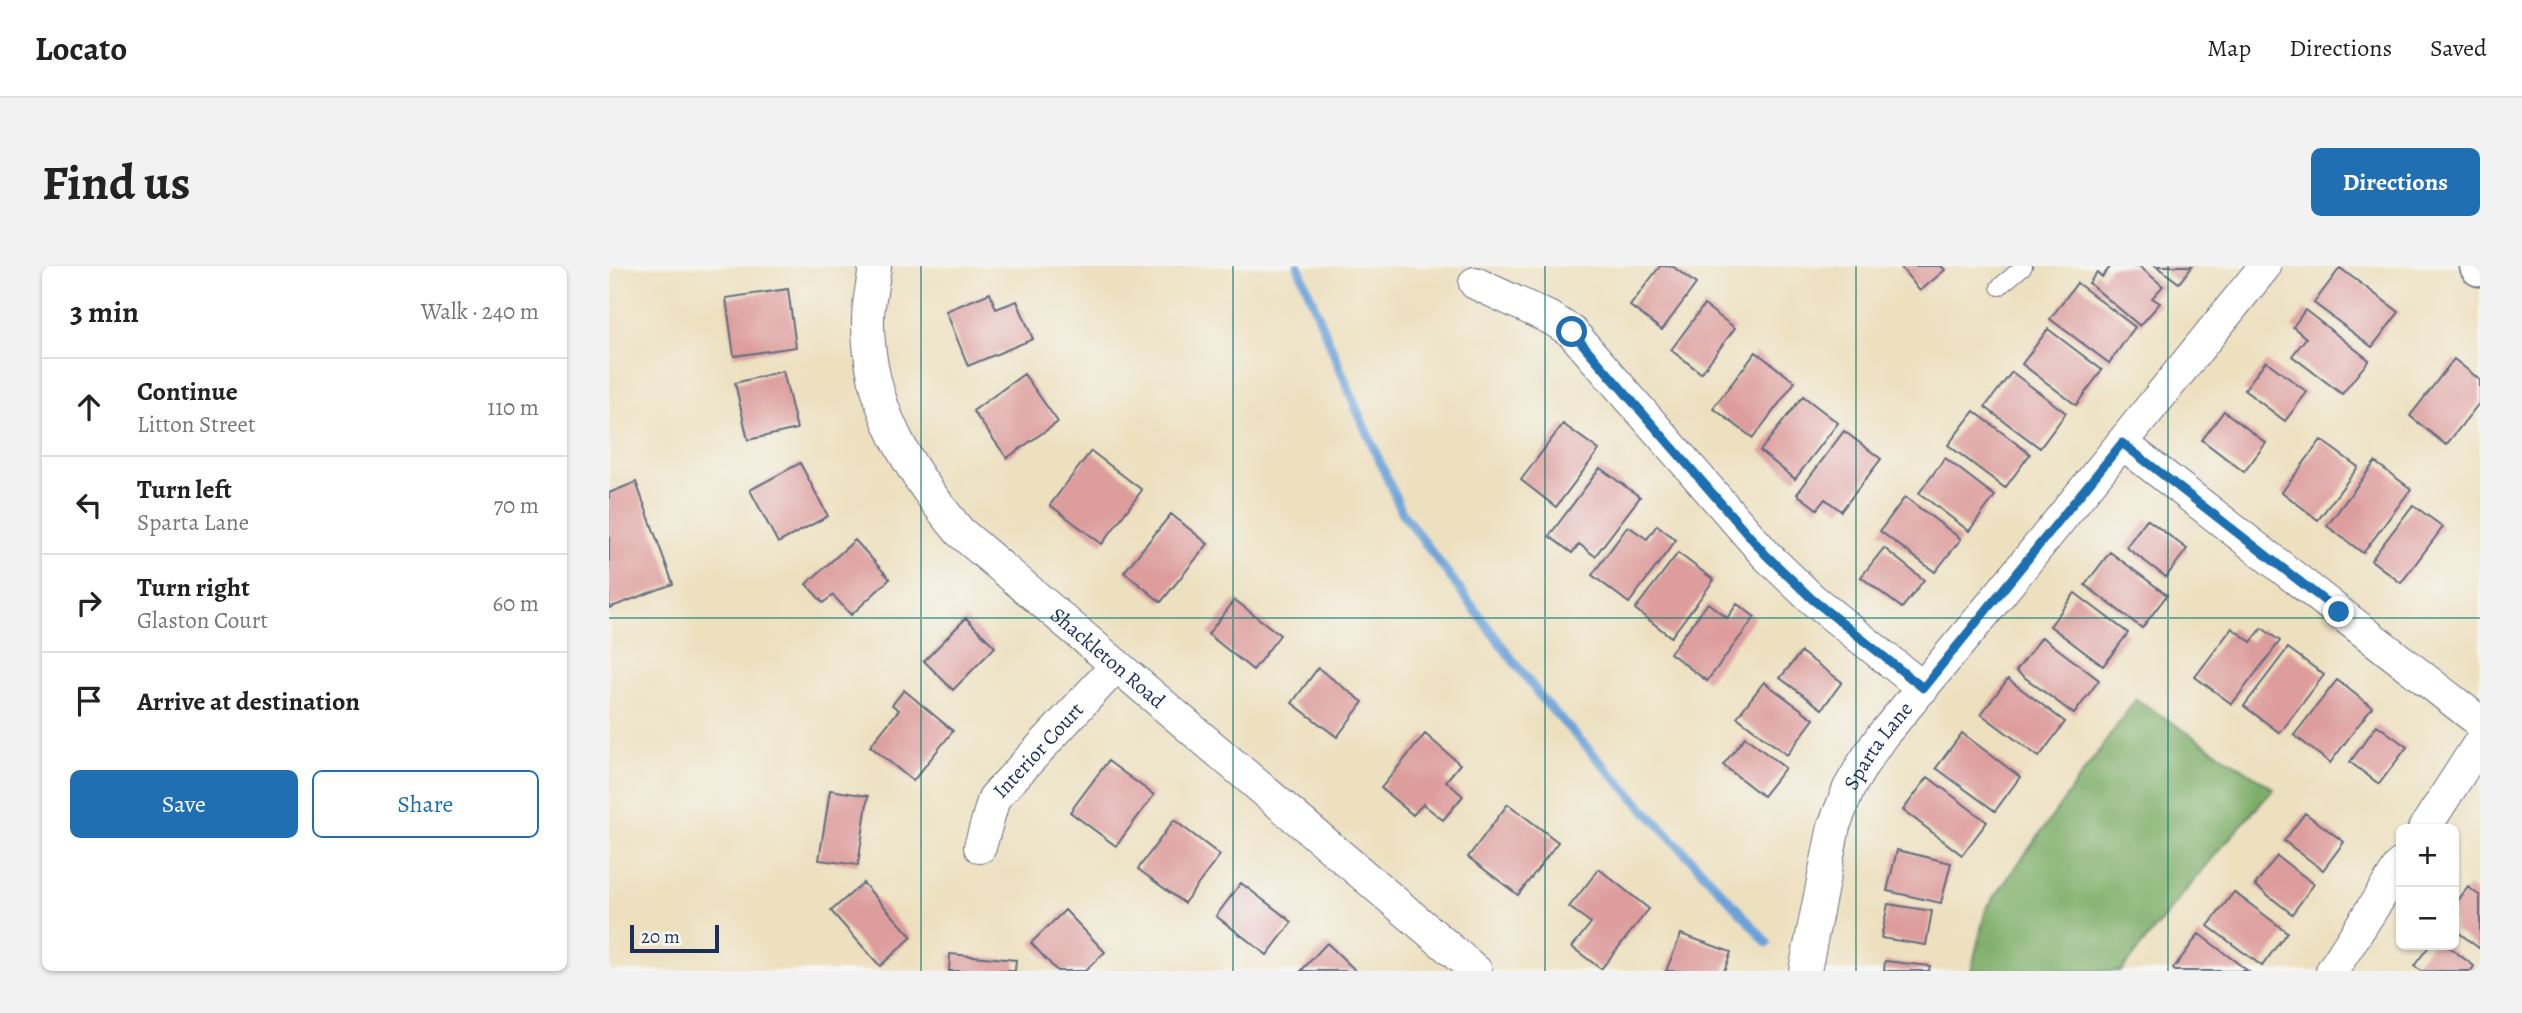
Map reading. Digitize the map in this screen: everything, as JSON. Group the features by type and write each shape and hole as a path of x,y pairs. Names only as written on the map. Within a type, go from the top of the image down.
{"street":[{"name":"Shackleton Road","path":"875,266 868,319 872,361 880,397 893,433 909,465 932,499 960,532 1476,971"},
{"name":"Sparta Lane","path":"1805,971 1834,826 1849,788 1881,737 2265,266"},
{"path":"1475,283 1552,319 1572,332 1766,555 1812,599 1923,688"},
{"path":"2122,443 2480,722"},
{"name":"Interior Court","path":"980,848 994,798 1116,666"},
{"path":"2427,824 2480,742"},
{"path":"2332,971 2396,872"}],"lane":[{"path":"1999,287 2024,266"}],"green space":[{"path":"2136,699 2274,789 2219,850 2121,971 1971,971 1986,909"}],"building":[{"path":"1660,266 1672,266 1696,284 1662,330 1630,306"},
{"path":"1900,266 1941,266 1945,270 1920,291"},
{"path":"2111,266 2139,266 2163,286 2152,298 2160,303 2140,326 2089,283 2097,272 2102,277"},
{"path":"2156,266 2192,266 2179,283"},
{"path":"2340,268 2399,312 2372,347 2314,303"},
{"path":"2077,283 2135,327 2109,363 2050,319"},
{"path":"788,289 796,347 734,356 726,298"},
{"path":"990,293 996,309 1017,301 1033,339 968,366 946,311"},
{"path":"1704,305 1735,328 1701,373 1671,350"},
{"path":"2305,310 2369,360 2342,394 2292,356 2306,338 2293,327"},
{"path":"2048,329 2102,370 2076,405 2022,364"},
{"path":"1756,352 1795,382 1753,438 1713,408"},
{"path":"2454,359 2480,380 2480,402 2446,445 2410,416"},
{"path":"2266,361 2307,392 2285,421 2244,390"},
{"path":"783,371 797,429 748,440 735,383"},
{"path":"2012,372 2066,413 2040,448 1985,407"},
{"path":"1024,374 1058,422 1007,458 973,411"},
{"path":"1803,396 1838,423 1795,479 1760,451"},
{"path":"1974,411 2030,454 2005,488 1948,445"},
{"path":"2224,411 2266,443 2244,472 2202,440"},
{"path":"1563,424 1599,450 1556,507 1521,480"},
{"path":"1844,431 1881,459 1841,511 1825,499 1817,509 1797,494"},
{"path":"2321,440 2358,467 2318,520 2282,492"},
{"path":"1091,451 1142,490 1102,544 1050,505"},
{"path":"1945,458 1995,496 1969,531 1919,493"},
{"path":"2375,462 2411,489 2363,553 2327,526"},
{"path":"800,463 828,516 778,543 750,490"},
{"path":"1600,468 1640,497 1595,556 1579,544 1572,553 1549,536"},
{"path":"636,482 673,584 609,608 609,493"},
{"path":"1905,497 1961,539 1935,572 1880,531"},
{"path":"2413,505 2443,527 2401,583 2371,560"},
{"path":"1171,514 1208,544 1161,602 1124,572"},
{"path":"2147,519 2187,549 2166,577 2126,547"},
{"path":"1657,525 1676,540 1629,603 1592,575 1628,526 1647,539"},
{"path":"855,540 890,579 851,615 833,595 823,603 806,584"},
{"path":"1884,548 1924,580 1902,608 1861,577"},
{"path":"2110,552 2167,595 2142,628 2085,585"},
{"path":"1678,553 1714,580 1671,637 1635,609"},
{"path":"2075,593 2128,633 2103,666 2050,626"},
{"path":"1235,600 1280,635 1253,670 1208,634"},
{"path":"1708,603 1727,618 1737,604 1755,617 1707,681 1670,653"},
{"path":"966,618 995,647 953,690 924,661"},
{"path":"2232,628 2251,642 2262,628 2280,641 2232,704 2195,677"},
{"path":"2042,637 2099,680 2074,714 2016,671"},
{"path":"2288,648 2324,675 2280,733 2244,706"},
{"path":"1801,652 1842,682 1822,709 1780,678"},
{"path":"1318,668 1363,702 1337,737 1292,703"},
{"path":"2008,679 2065,722 2039,757 1981,714"},
{"path":"2337,680 2372,707 2330,763 2294,735"},
{"path":"1764,682 1814,719 1787,755 1737,717"},
{"path":"904,690 953,731 913,781 870,746 899,710 892,705"},
{"path":"2377,725 2407,747 2379,784 2350,762"},
{"path":"1962,733 2020,777 1995,811 1936,768"},
{"path":"1425,734 1460,764 1446,781 1463,796 1443,820 1423,804 1413,815 1381,788"},
{"path":"1745,737 1785,768 1763,796 1723,765"},
{"path":"1108,761 1154,795 1116,846 1070,812"},
{"path":"1928,777 1987,822 1962,855 1903,810"},
{"path":"830,790 868,796 858,865 819,860"},
{"path":"1508,804 1558,842 1518,895 1468,857"},
{"path":"2305,813 2344,842 2323,870 2284,841"},
{"path":"1174,820 1220,855 1184,903 1138,869"},
{"path":"1897,850 1951,863 1941,903 1887,891"},
{"path":"2277,856 2314,884 2292,914 2255,885"},
{"path":"1599,869 1649,909 1601,969 1572,947 1591,923 1569,907"},
{"path":"863,883 912,937 880,966 831,911"},
{"path":"1241,883 1292,922 1267,955 1216,916"},
{"path":"2468,887 2480,896 2480,949 2459,933 2459,899"},
{"path":"2234,892 2287,932 2262,966 2208,926"},
{"path":"1888,904 1932,911 1926,945 1881,938"},
{"path":"1065,910 1105,952 1085,971 1057,971 1031,943"},
{"path":"1681,934 1731,952 1724,971 1666,971"},
{"path":"2199,934 2248,971 2175,971 2173,969"},
{"path":"1327,943 1356,971 1301,971"},
{"path":"2426,950 2453,950 2474,966 2471,971 2421,971 2414,966"},
{"path":"950,954 1016,960 1015,971 949,971"},
{"path":"1885,961 1930,966 1929,971 1884,971"}],"waterway":[{"path":"1298,266 1403,514 1542,699 1767,943"}],"route":[{"path":"1572,332 1785,575 1923,688 2122,443 2339,612"}]}
